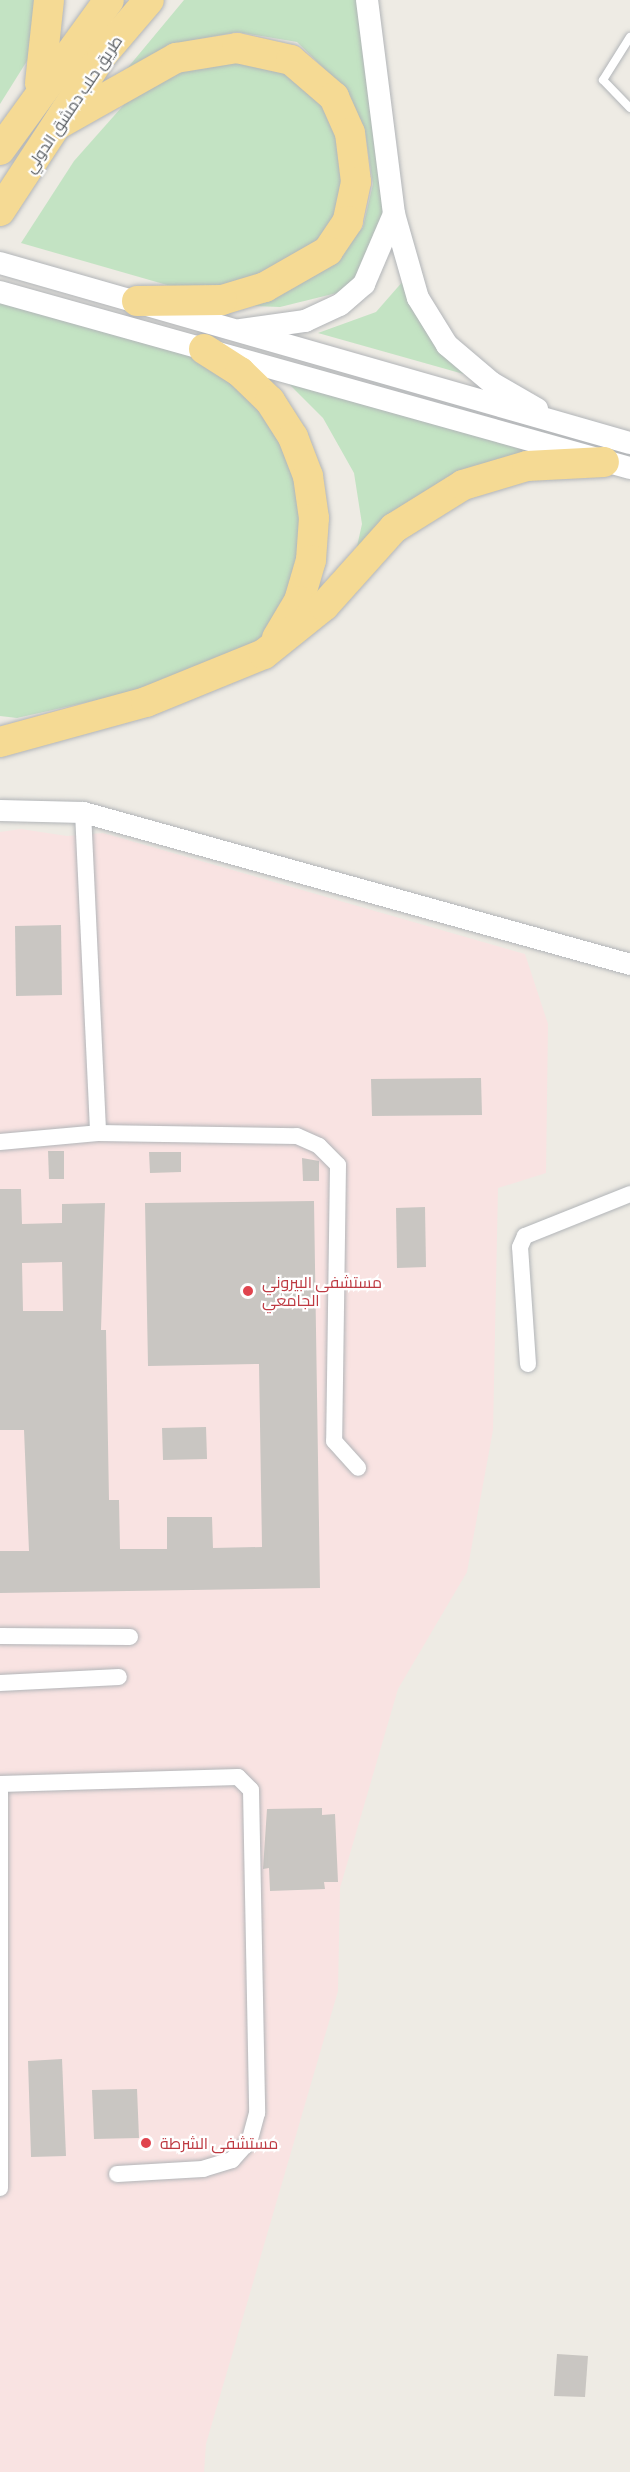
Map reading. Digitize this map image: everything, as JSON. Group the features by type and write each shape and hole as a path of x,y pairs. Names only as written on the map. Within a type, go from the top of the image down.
{"highway":[{"path":"39,89 50,0"},
{"name":"طريق حلب دمشق الدولي","path":"0,150 39,89 109,0"},
{"name":"طريق حلب دمشق الدولي","path":"0,211 102,55 149,0"},
{"path":"57,125 176,58 237,48 291,60 334,97 350,133 356,182 348,221 328,251 266,287 222,300 130,313"},
{"path":"204,349 240,372 277,410 302,456 313,497 314,539 306,581 289,620 264,654"},
{"path":"7,737 146,702 264,654 324,606 394,528 443,494 527,465 617,465"}],"main road":[{"path":"367,0 394,214 418,298 447,345 492,383 572,428"},
{"path":"235,331 305,321 340,305 364,284 394,214"},
{"path":"0,263 130,313 204,349 617,465"},
{"path":"0,292 235,331 630,443"}],"street":[{"path":"0,810 84,812 630,964"},
{"path":"84,812 98,1132"},
{"path":"0,1142 98,1132 297,1136 319,1146 338,1165 334,1441 358,1468"},
{"path":"528,1364 520,1247 525,1236 630,1194"},
{"path":"0,1636 130,1637"},
{"path":"0,1683 119,1677"},
{"path":"0,2188 0,1784 238,1777 251,1791 257,2113 250,2140 232,2160 203,2169 117,2174"}],"lane":[{"path":"630,37 603,80 630,108"}],"shaded area":[{"name":"مستشفى البيروني الجامعي","path":"21,829 67,836 103,833 525,954 548,1024 546,1173 498,1188 493,1430 467,1572 398,1689 340,1888 338,1991 206,2444 204,2472 0,2472 0,832"}],"green space":[{"path":"0,0 50,0 32,53 0,104"},
{"path":"184,0 357,0 393,191 353,289 280,307 233,305 339,258 363,227 373,184 365,131 342,86 297,42 237,32 173,44 125,71"},
{"path":"235,61 285,70 323,104 340,135 346,181 336,218 319,243 290,263 220,288 174,287 21,243 74,161 136,91 178,69"},
{"path":"418,264 438,326 492,382 318,333 376,312"},
{"path":"0,299 201,356 256,394 320,485 287,626 238,659 119,695 17,718 0,716"},
{"path":"287,382 546,454 485,468 350,578 362,524 354,473 323,418"}],"building":[{"path":"61,925 62,995 16,996 15,926"},
{"path":"481,1078 482,1115 372,1116 371,1079"},
{"path":"48,1151 64,1151 64,1179 49,1179"},
{"path":"149,1152 181,1152 181,1172 150,1173"},
{"path":"302,1158 319,1161 319,1181 303,1181"},
{"path":"0,1189 21,1189 22,1224 62,1223 62,1204 105,1203 101,1330 106,1330 109,1500 119,1500 120,1549 167,1549 167,1517 212,1517 213,1548 262,1547 259,1364 148,1366 145,1203 314,1201 320,1588 0,1593 0,1551 29,1551 24,1430 0,1430","holes":["62,1262 63,1311 23,1311 22,1263"]},
{"path":"425,1207 426,1267 397,1268 396,1208"},
{"path":"206,1427 207,1459 163,1460 162,1428"},
{"path":"322,1808 322,1815 335,1814 338,1882 324,1882 325,1889 270,1891 269,1868 263,1869 267,1809"},
{"path":"62,2059 66,2156 31,2157 28,2061"},
{"path":"137,2089 139,2138 94,2139 92,2090"},
{"path":"557,2354 588,2356 585,2397 554,2396"}],"place":[{"name":"مستشفى البيروني الجامعي","path":"248,1291"},
{"name":"مستشفى الشرطة","path":"146,2143"}]}
